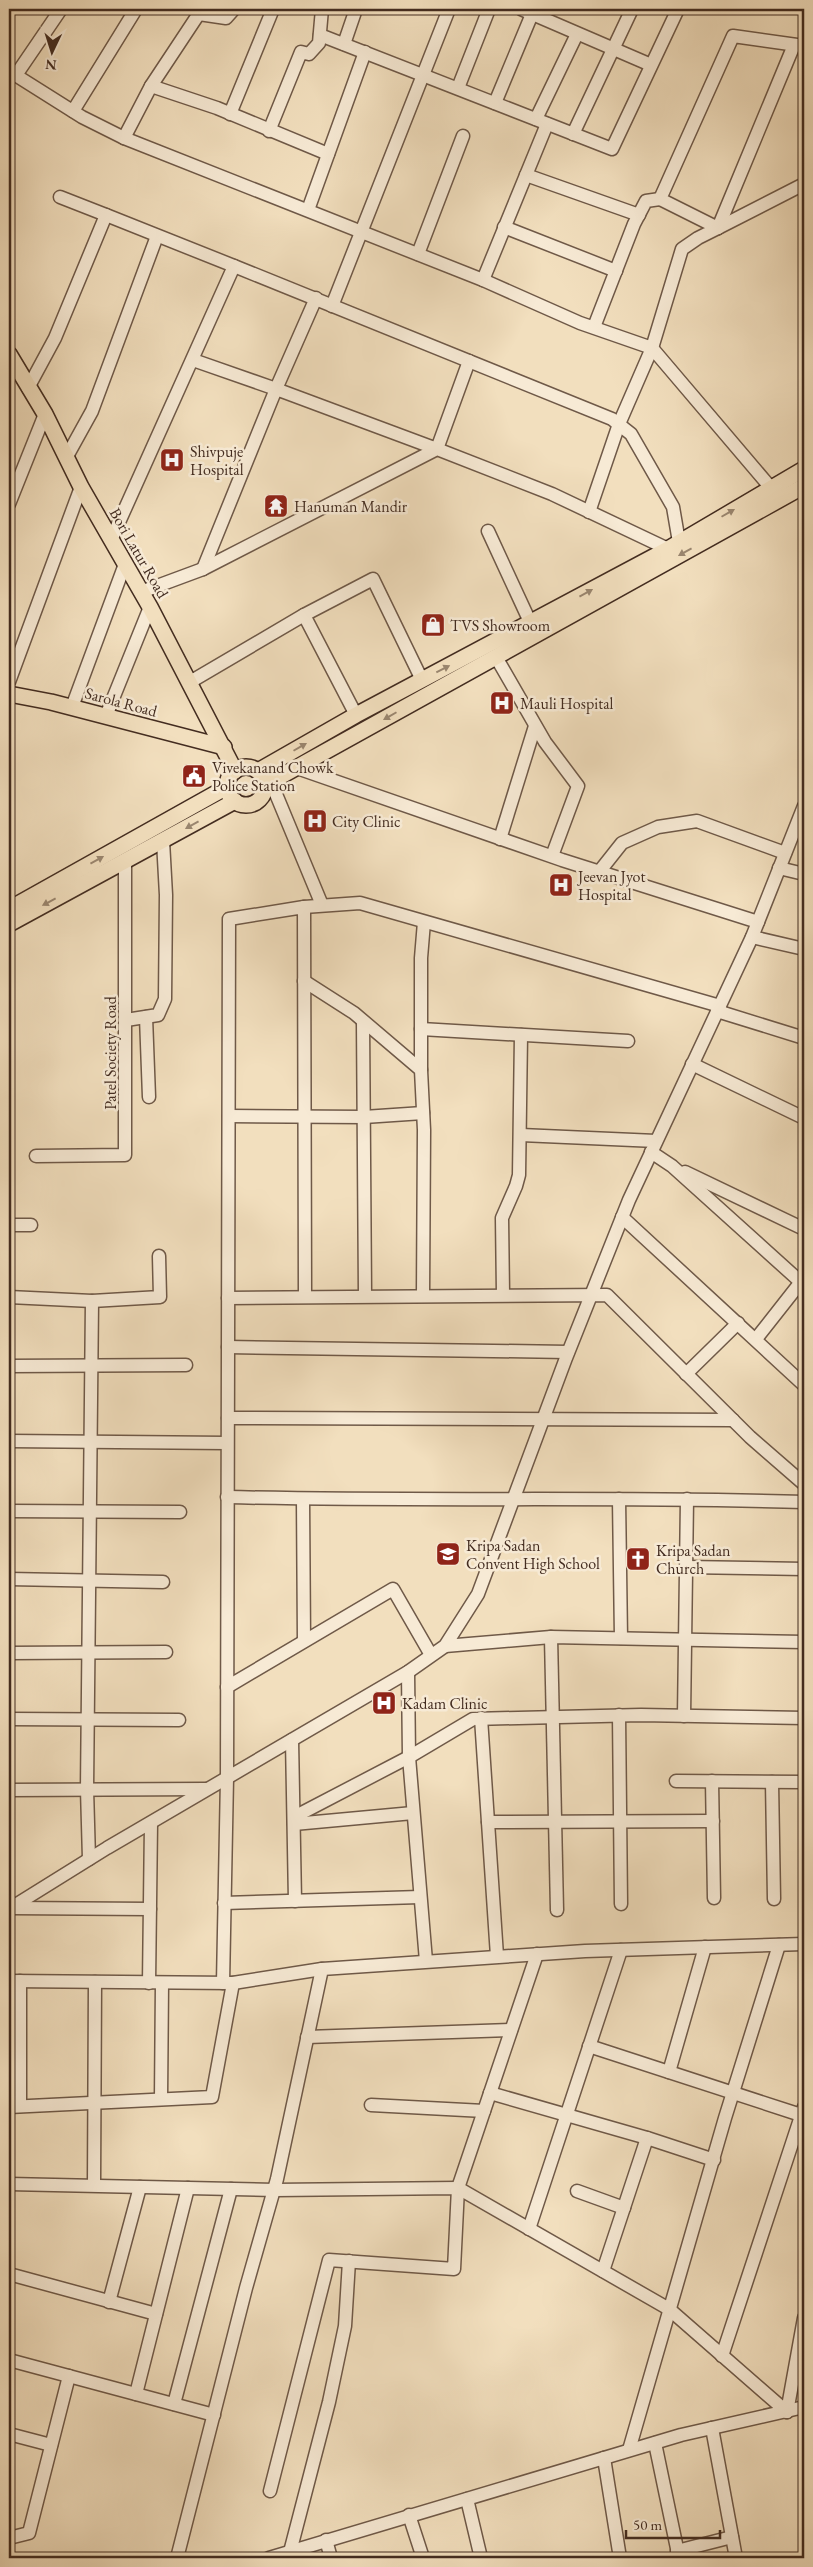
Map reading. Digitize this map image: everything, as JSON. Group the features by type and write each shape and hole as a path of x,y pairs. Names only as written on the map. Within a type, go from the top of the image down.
{"main road":[{"name":"Bori Latur Road","path":"9,354 45,414 81,487 150,607 235,770"},
{"path":"258,771 356,715 531,624 674,545 804,469"},
{"path":"268,784 258,771 250,768 235,770 229,777 227,787 229,795 235,801 245,805 255,803 263,796 268,784 804,486"},
{"name":"Sarola Road","path":"9,694 72,707 224,747"},
{"path":"9,909 227,787"},
{"path":"9,924 235,801"}],"street":[{"path":"61,9 12,73 73,111 124,138 362,231 594,327 652,348 771,488"},
{"path":"73,111 136,9"},
{"path":"124,138 151,86 200,11 226,18 234,9"},
{"path":"230,114 273,9"},
{"path":"269,131 301,52 309,54 319,43 322,9"},
{"path":"344,44 356,9"},
{"path":"332,306 448,9"},
{"path":"458,88 489,9"},
{"path":"574,134 632,9"},
{"path":"320,35 612,149 678,9"},
{"path":"495,103 527,11 651,65"},
{"path":"482,280 526,175 542,121 577,34"},
{"path":"660,199 734,36 799,46 718,228"},
{"path":"308,210 364,52"},
{"path":"151,86 230,114 328,154"},
{"path":"418,254 463,136"},
{"path":"526,175 639,216"},
{"path":"589,512 619,424 652,348 682,249 698,238 804,184"},
{"path":"60,197 316,298 612,419 631,434 673,507 674,545 437,449 193,360"},
{"path":"594,327 646,201 660,199 718,228"},
{"path":"28,388 55,338 106,215"},
{"path":"504,227 616,271"},
{"path":"66,458 92,411 157,236"},
{"path":"111,540 234,266"},
{"path":"203,569 276,389 316,298"},
{"path":"141,592 203,569 437,449 469,361"},
{"path":"9,504 45,414"},
{"path":"9,682 81,487"},
{"path":"488,530 531,624"},
{"path":"72,707 125,564"},
{"path":"190,682 304,615 373,579 422,680"},
{"path":"106,716 150,607"},
{"path":"304,615 356,715"},
{"path":"496,657 535,726 578,786 552,856"},
{"path":"500,838 535,726"},
{"path":"298,768 599,872 758,922"},
{"path":"268,784 322,906"},
{"path":"446,1646 478,1594 568,1352 622,1217 752,937 804,806"},
{"path":"599,872 622,843 658,827 697,821 786,853"},
{"path":"126,1020 158,1015 165,999 166,895 163,841"},
{"name":"Patel Society Road","path":"36,1156 125,1155 125,862"},
{"path":"779,868 804,874"},
{"path":"804,1038 719,1008 360,903 304,907 228,919 227,1778 224,1903 228,1983 212,2097 14,2107 14,1981 228,1983 322,1969 497,1956 804,1944"},
{"path":"304,907 305,1296"},
{"path":"423,1294 421,1029 424,922"},
{"path":"752,937 804,949"},
{"path":"304,981 363,1022 421,1070"},
{"path":"146,1017 149,1097"},
{"path":"363,1022 365,1295"},
{"path":"421,1029 628,1041"},
{"path":"503,1294 500,1228 504,1210 516,1186 521,1135 521,1035"},
{"path":"692,1064 804,1118"},
{"path":"229,1116 304,1114 364,1117 423,1113"},
{"path":"521,1135 654,1147 672,1166 803,1282 756,1339"},
{"path":"672,1166 804,1229"},
{"path":"622,1217 804,1385"},
{"path":"9,1225 31,1225"},
{"path":"9,1298 92,1301 160,1297 159,1256"},
{"path":"228,1298 423,1294 607,1295 733,1420 804,1484"},
{"path":"89,1859 87,1789 92,1301"},
{"path":"686,1374 738,1323"},
{"path":"228,1347 568,1352"},
{"path":"9,1366 186,1365"},
{"path":"228,1418 543,1421 733,1420"},
{"path":"9,1441 91,1444 227,1443"},
{"path":"227,1497 513,1500 687,1498 804,1502"},
{"path":"684,1716 687,1498"},
{"path":"303,1499 304,1641"},
{"path":"619,1499 621,1638"},
{"path":"9,1511 180,1512"},
{"path":"686,1567 804,1569"},
{"path":"9,1579 163,1582"},
{"path":"227,1688 393,1589 431,1655"},
{"path":"551,1637 557,1910"},
{"path":"10,1908 89,1859 408,1672 446,1646 551,1637 804,1642"},
{"path":"9,1653 166,1652"},
{"path":"408,1672 409,1757 426,1961"},
{"path":"619,1715 622,1904"},
{"path":"294,1820 409,1757 473,1719 619,1715 804,1718"},
{"path":"481,1718 497,1956"},
{"path":"9,1720 179,1720"},
{"path":"292,1740 295,1901"},
{"path":"676,1781 804,1782"},
{"path":"712,1781 714,1898"},
{"path":"772,1782 774,1899"},
{"path":"9,1790 208,1789"},
{"path":"294,1820 413,1813"},
{"path":"488,1822 713,1821"},
{"path":"151,1823 150,1909 156,1983 160,2099"},
{"path":"224,1903 420,1897"},
{"path":"10,1908 150,1909"},
{"path":"629,2450 669,2309 779,1945"},
{"path":"669,2072 705,1947"},
{"path":"529,2229 621,1950"},
{"path":"270,2491 329,2260 454,2269 458,2188 537,1954"},
{"path":"177,2558 246,2288 275,2190 322,1969"},
{"path":"94,2186 96,1982"},
{"path":"308,2037 511,2030"},
{"path":"589,2046 734,2093 803,2113 722,2356"},
{"path":"490,2093 647,2138 714,2160"},
{"path":"370,2105 484,2111"},
{"path":"602,2271 647,2138"},
{"path":"9,2184 275,2190 458,2188 669,2309 787,2412"},
{"path":"109,2302 140,2187"},
{"path":"136,2394 188,2188"},
{"path":"174,2404 231,2189"},
{"path":"577,2191 624,2208"},
{"path":"290,2552 329,2402 345,2326 349,2261"},
{"path":"9,2274 156,2314"},
{"path":"787,2412 804,2318"},
{"path":"9,2360 214,2415"},
{"path":"9,2538 29,2533 69,2376"},
{"path":"269,2558 629,2450 712,2428 804,2407"},
{"path":"712,2428 736,2558"},
{"path":"9,2434 52,2444"},
{"path":"655,2443 678,2555 732,2537"},
{"path":"604,2458 620,2558"},
{"path":"467,2498 481,2558"},
{"path":"409,2516 423,2558"},
{"path":"326,2540 331,2558"}],"place":[{"name":"Shivpuje Hospital","path":"172,460"},
{"name":"Hanuman Mandir","path":"276,506"},
{"name":"TVS Showroom","path":"433,625"},
{"name":"Mauli Hospital","path":"502,703"},
{"name":"Vivekanand Chowk Police Station","path":"194,776"},
{"name":"City Clinic","path":"315,821"},
{"name":"Jeevan Jyot Hospital","path":"561,885"},
{"name":"Kripa Sadan Convent High School","path":"448,1554"},
{"name":"Kripa Sadan Church","path":"638,1559"},
{"name":"Kadam Clinic","path":"384,1703"}]}
